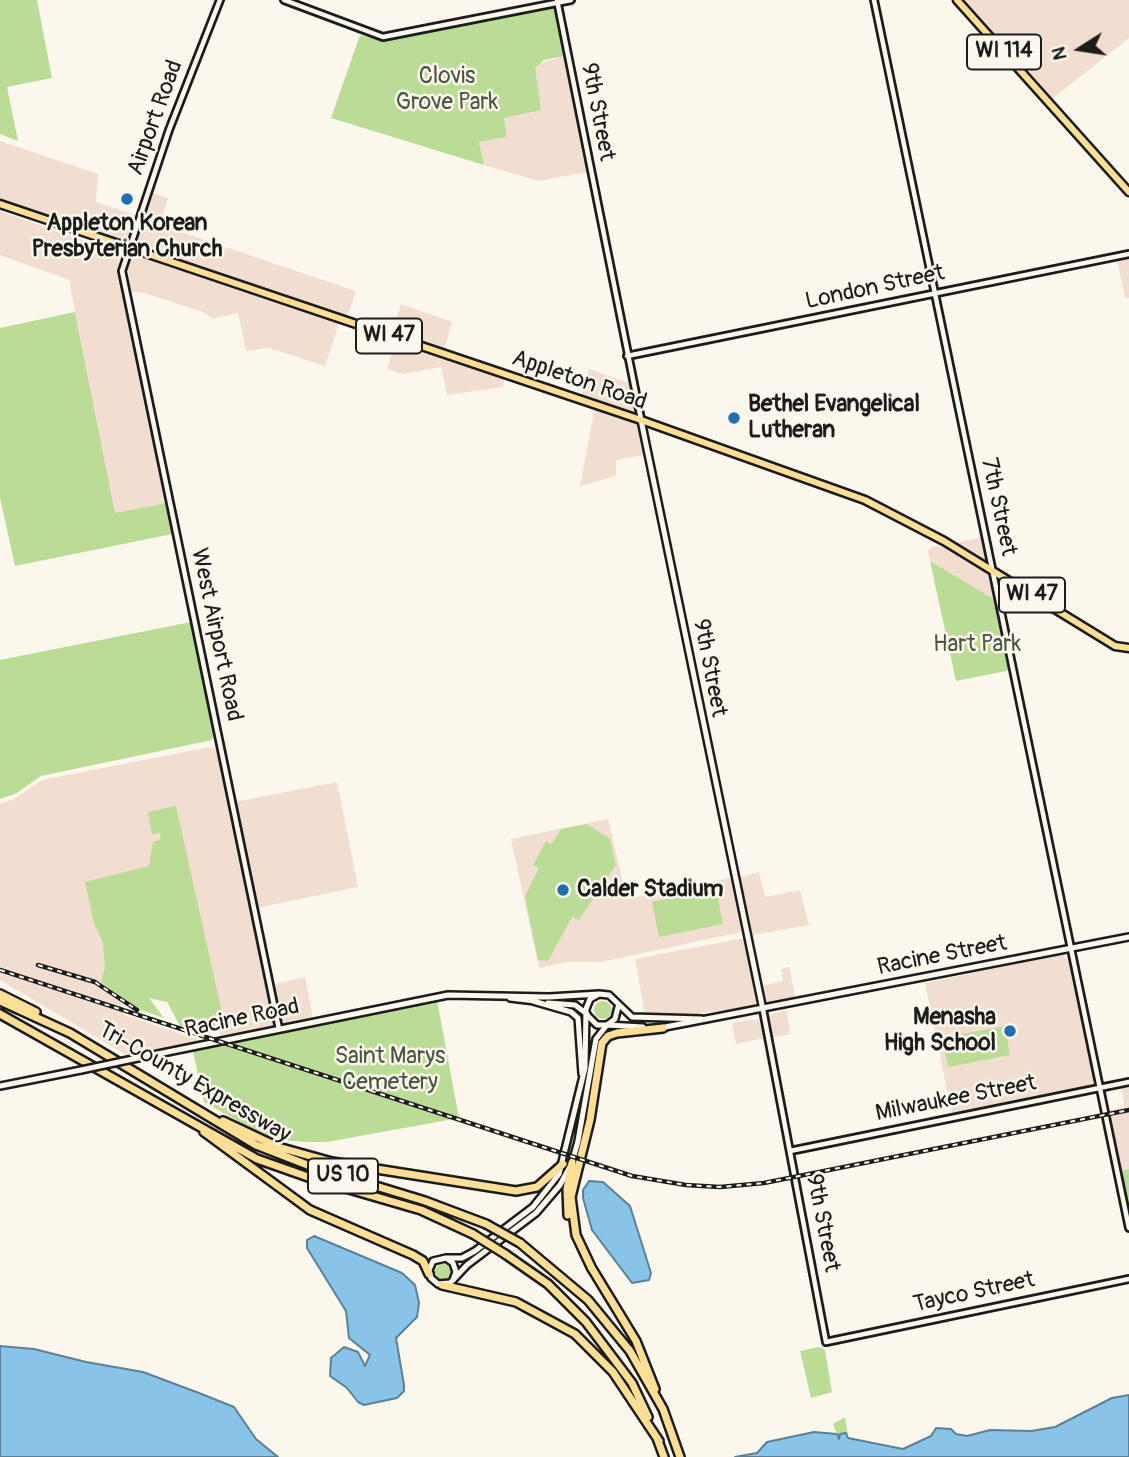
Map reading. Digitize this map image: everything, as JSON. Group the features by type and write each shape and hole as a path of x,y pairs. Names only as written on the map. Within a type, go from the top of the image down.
{"highway":[{"path":"0,994 36,1012 48,1022"},
{"name":"Tri-County Expressway","path":"0,1001 48,1022 275,1154 425,1201 486,1224 520,1243 589,1300 643,1364 680,1457"},
{"name":"Tri-County Expressway","path":"0,1016 21,1024 257,1159 282,1169 421,1210 473,1234 505,1254 564,1299 623,1370 659,1441 663,1455"},
{"path":"592,1269 574,1228 572,1197 590,1120 602,1043 613,1034 663,1028"},
{"path":"206,1114 269,1143 309,1157 505,1189 523,1191 537,1187 563,1164"},
{"path":"202,1129 205,1136 297,1202 344,1227 413,1255 424,1261 429,1274"},
{"path":"572,1163 566,1196 569,1221 576,1242 643,1364"},
{"path":"442,1285 499,1296 542,1314 575,1334 636,1397"}],"main road":[{"name":"WI 114","path":"957,0 1129,192"},
{"name":"Appleton Road","path":"0,204 641,420 881,506 1125,648"},
{"name":"9th Street","path":"641,420 763,1010"},
{"name":"Racine Street","path":"763,1010 1129,937"},
{"name":"Racine Road","path":"0,1086 436,997 599,994"},
{"path":"618,1007 615,1019 595,1042 589,1095 572,1163 542,1206 467,1265 453,1280 442,1285 434,1282 429,1274 433,1261 464,1257 533,1207 551,1187 563,1164 583,1077 587,1004 599,994 609,995 618,1007 635,1017 705,1020"},
{"name":"Racine Road","path":"516,997 575,1005 587,1015"},
{"path":"533,1001 567,1011 578,1018 583,1077"},
{"path":"587,1015 597,1025 663,1028 763,1010"},
{"path":"446,1258 456,1267 453,1280"}],"street":[{"name":"Airport Road","path":"128,249 169,130 220,0"},
{"path":"284,0 380,37 571,0"},
{"name":"7th Street","path":"874,0 1129,1228"},
{"name":"9th Street","path":"557,1 641,420"},
{"name":"West Airport Road","path":"128,249 122,271 279,1029"},
{"name":"London Street","path":"627,356 1129,254"},
{"name":"9th Street","path":"763,1010 826,1342"},
{"name":"Milwaukee Street","path":"790,1151 1129,1082"},
{"name":"Tayco Street","path":"826,1342 1129,1279"}],"shaded area":[{"path":"962,0 1129,0 1129,38 1052,99"},
{"path":"564,56 587,172 539,181 484,165 479,142 507,137 504,118 537,64"},
{"path":"0,141 98,174 96,202 135,215 128,239 117,240 0,198"},
{"path":"151,193 168,198 160,225 356,291 347,318 341,317 325,366 269,348 246,351 238,313 212,319 206,313 144,293 132,292 127,267"},
{"path":"0,211 121,254 118,272 166,503 115,514 69,280 0,255"},
{"path":"1129,256 1129,298 1125,298 1117,259"},
{"path":"401,304 452,322 442,358 504,379 503,387 447,395 441,367 403,374 387,369 398,335 392,333"},
{"path":"589,369 629,383 644,455 616,460 616,476 580,486 596,402 581,396"},
{"path":"983,537 997,601 930,561 928,552 930,548"},
{"path":"210,747 217,749 266,986 305,977 313,1019 220,1037 214,989 89,884 124,1015 202,1041 126,1055 0,980 0,804 14,799 42,780"},
{"path":"337,782 358,887 257,908 235,802"},
{"path":"608,819 627,899 729,878 732,881 741,932 601,962 567,962 539,968 511,839"},
{"path":"759,872 765,897 800,890 809,925 753,935 740,877"},
{"path":"744,938 756,1001 754,1006 695,1014 645,1014 635,959"},
{"name":"Menasha High School","path":"1062,954 1070,960 1095,1077 1092,1085 952,1114 925,983"},
{"path":"789,967 796,1000 767,1004 762,986 783,981 781,969"},
{"path":"786,1010 791,1034 772,1037 768,1016"},
{"path":"759,1019 764,1038 736,1044 732,1023"},
{"path":"1129,1082 1129,1169 1120,1171 1108,1111 1124,1107 1121,1084"}],"green space":[{"path":"0,0 37,0 52,78 7,87 18,141 0,134"},
{"name":"Clovis Grove Park","path":"552,7 555,9 564,56 544,60 535,68 541,110 504,118 507,137 479,142 484,165 331,118 360,35 383,41"},
{"path":"75,312 115,513 166,503 172,534 15,566 0,498 0,328"},
{"name":"Hart Park","path":"930,561 997,601 1011,670 956,681"},
{"path":"1002,584 1018,593 1005,608 1000,587"},
{"path":"191,622 214,732 212,740 41,776 17,793 0,799 0,660"},
{"path":"176,806 224,1022 200,1031 180,1026 167,1002 149,998 164,1018 135,1008 101,982 105,967 103,943 94,923 85,882 149,866 153,842 161,839 160,833 152,834 148,812"},
{"name":"Calder Stadium","path":"587,824 610,839 616,865 579,920 572,917 548,961 538,960 525,896 539,868 533,865 546,841 552,844 561,829"},
{"path":"716,889 723,924 659,937 652,902"},
{"name":"Saint Marys Cemetery","path":"437,1000 459,1118 327,1142 306,1142 270,1139 204,1102 193,1051"},
{"path":"599,1001 607,1001 612,1010 610,1017 599,1019 594,1014 594,1006"},
{"path":"1005,1026 1010,1055 948,1067 942,1038"},
{"path":"1129,1169 1129,1214 1120,1171"},
{"path":"443,1264 449,1266 449,1278 443,1280 437,1278 435,1272 437,1266"},
{"path":"819,1347 825,1350 832,1392 811,1398 800,1351"},
{"path":"845,1417 848,1435 840,1434 839,1439 833,1424"}],"water":[{"path":"589,1181 603,1182 630,1206 651,1273 649,1280 632,1283 592,1230 583,1198 583,1190"},
{"path":"314,1236 402,1273 415,1285 419,1303 417,1317 396,1338 404,1385 404,1391 397,1398 364,1405 330,1376 331,1358 344,1347 358,1352 365,1366 370,1355 349,1338 346,1311 307,1248 307,1240"},
{"path":"0,1346 34,1349 143,1372 199,1393 234,1407 256,1439 278,1457 0,1457"},
{"path":"1129,1395 1129,1457 735,1457 757,1453 767,1442 814,1432 837,1434 839,1439 840,1434 846,1433 848,1438 903,1449 931,1436 936,1428 951,1429 956,1434 967,1436 990,1430 1031,1431 1055,1427 1112,1398"}],"railway":[{"path":"38,965 95,982 137,1010"},
{"path":"0,970 632,1176 686,1185 720,1187 764,1183 1129,1110"}],"place":[{"name":"Appleton Korean Presbyterian Church","path":"127,199"},
{"name":"Bethel Evangelical Lutheran","path":"734,418"},
{"name":"Calder Stadium","path":"563,890"},
{"name":"Menasha High School","path":"1010,1031"}]}
